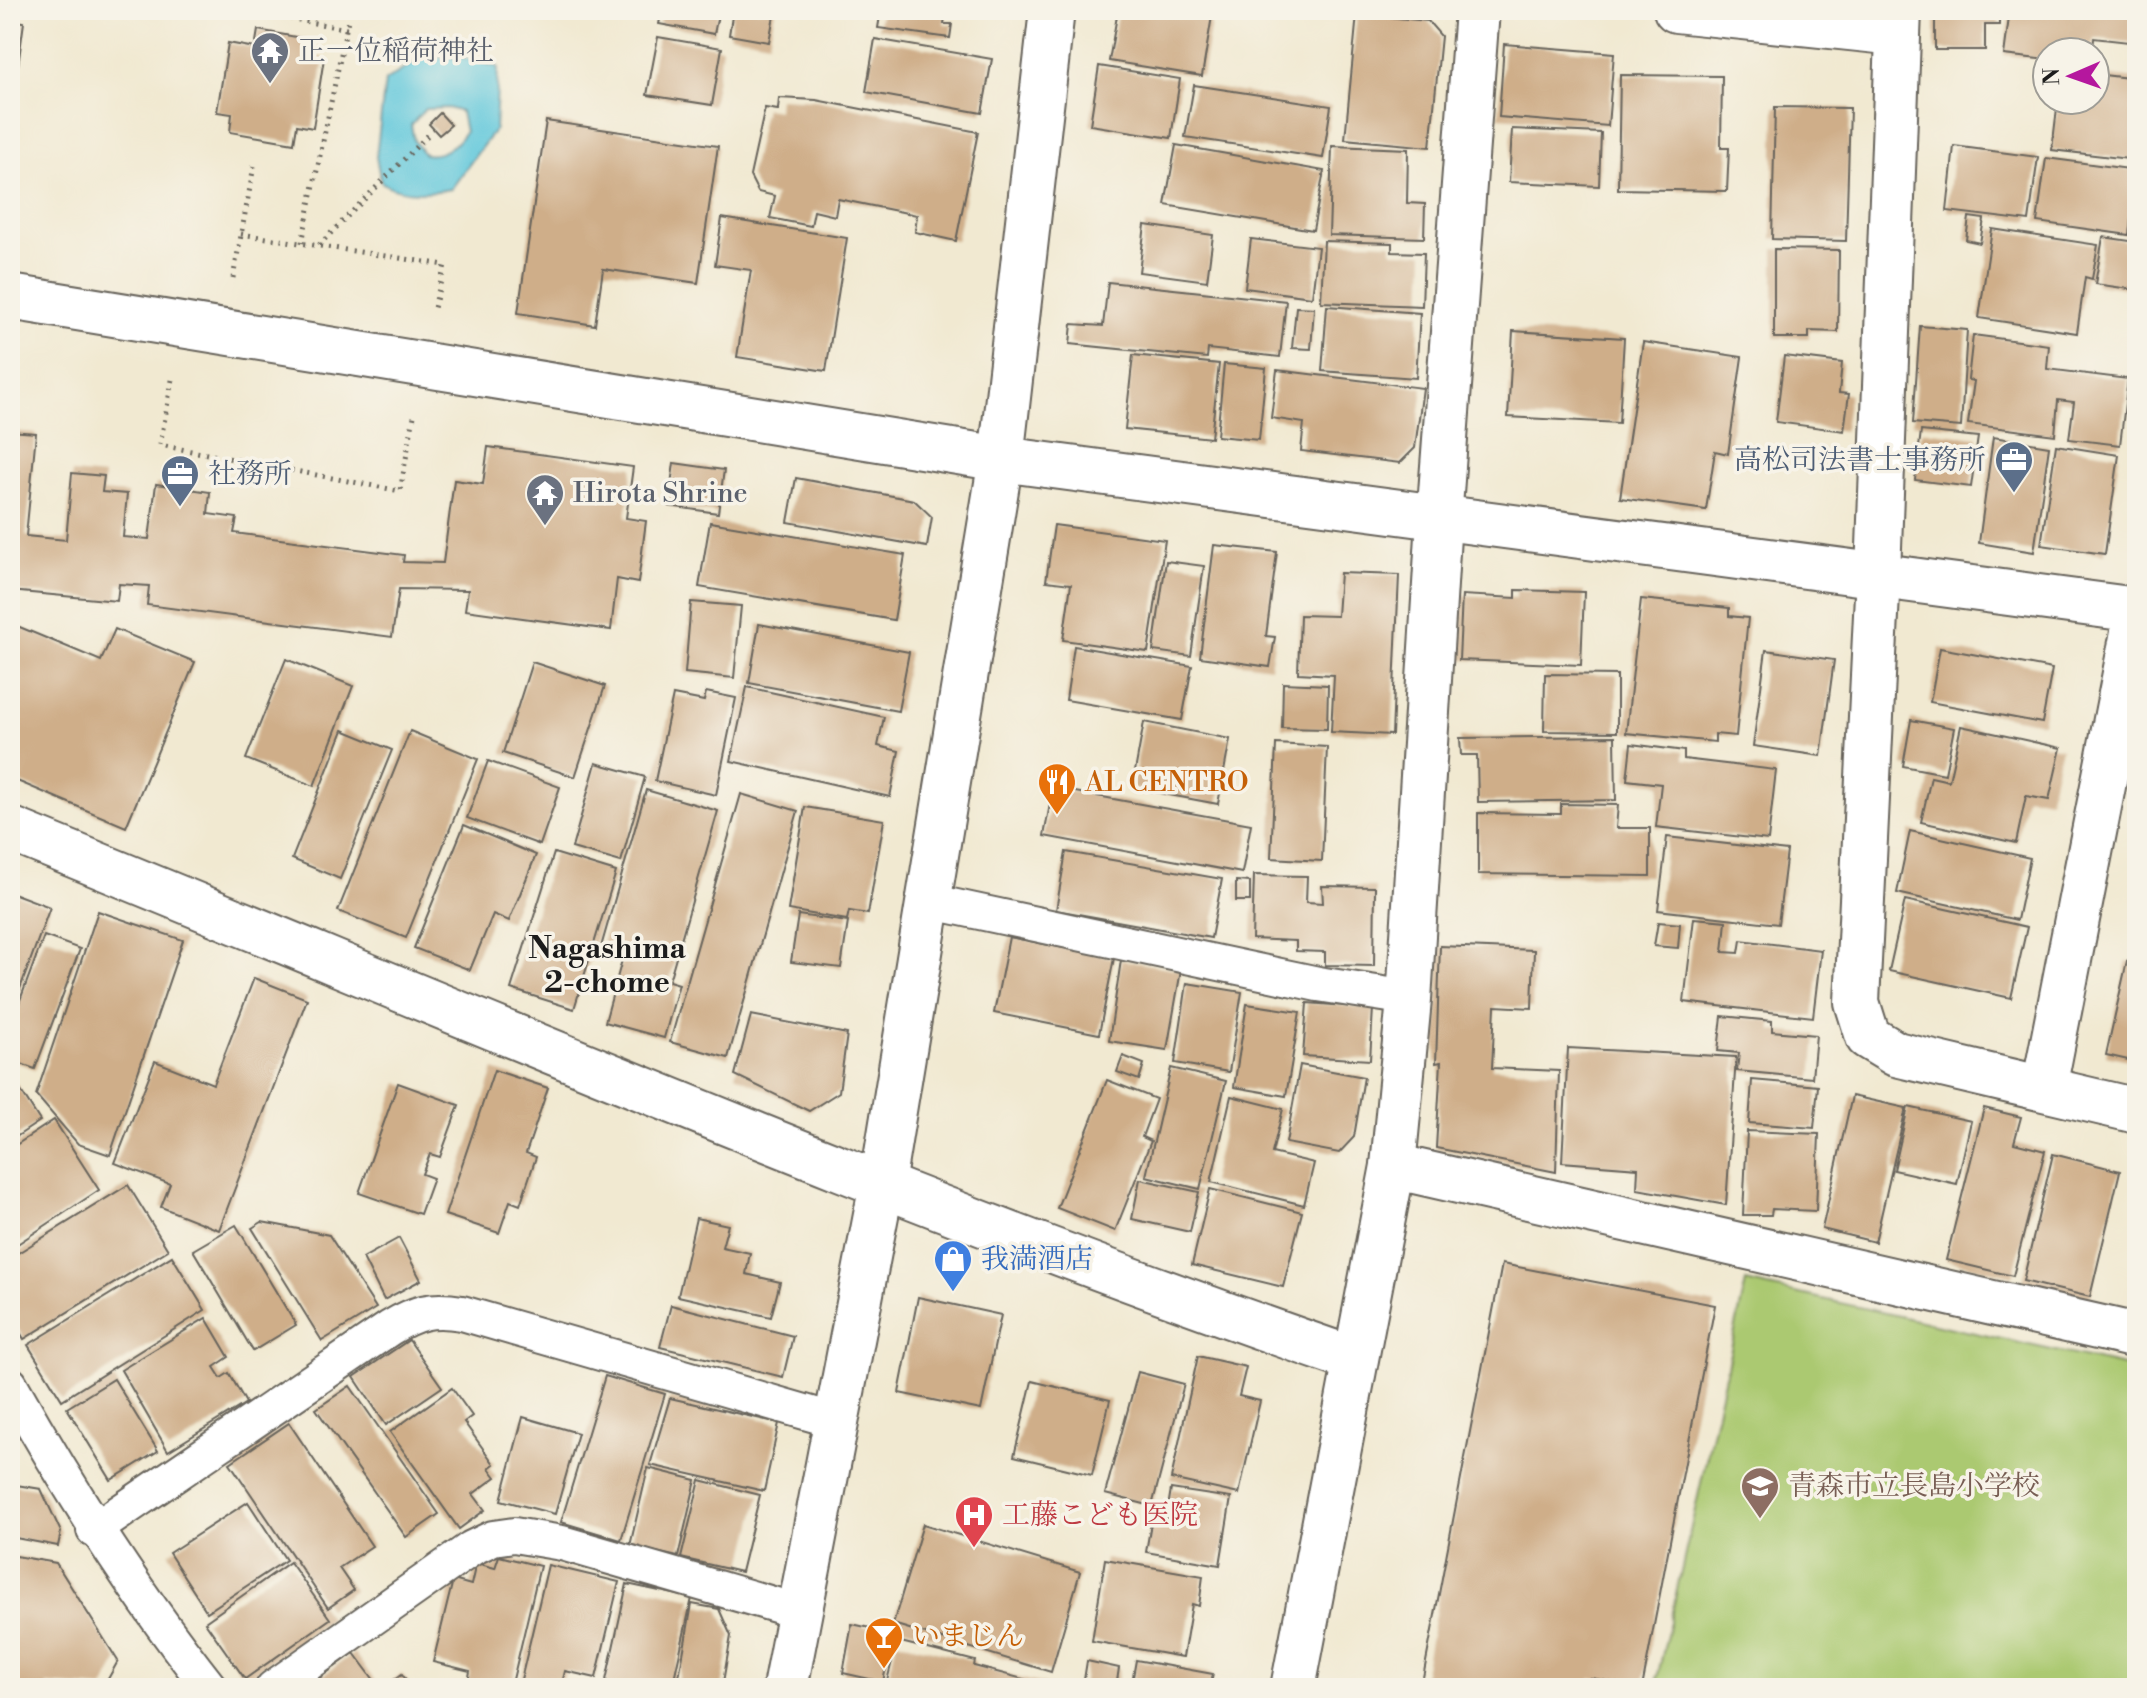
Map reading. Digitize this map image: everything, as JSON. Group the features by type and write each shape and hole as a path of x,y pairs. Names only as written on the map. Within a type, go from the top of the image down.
{"street":[{"path":"785,1688 882,1184 1001,459 1052,10"},
{"path":"1293,1688 1393,1166 1409,998 1439,520 1477,10"},
{"path":"1676,10 1898,22 1878,574 1857,1002 1868,1037 1896,1054 2137,1111"},
{"path":"10,297 426,362 1001,459 2137,611 2044,1088"},
{"path":"10,829 882,1184 1244,1322 1355,1360"},
{"path":"1393,1166 2137,1336"}],"lane":[{"path":"928,901 1318,984 1409,998"},
{"path":"94,1530 390,1328 416,1312 435,1309 462,1313 836,1421"},
{"path":"10,1384 94,1530 153,1616 210,1688"},
{"path":"273,1688 472,1548 504,1536 562,1543 800,1612"}],"path":[{"path":"282,17 347,29"},
{"path":"302,243 348,20"},
{"path":"318,246 428,135"},
{"path":"225,331 254,166"},
{"path":"241,234 445,265"},
{"path":"181,324 160,445 400,491 426,362"}],"green space":[{"path":"1746,1282 2137,1369 2137,1688 1655,1688"}],"water":[{"path":"461,57 498,67 495,129 451,189 406,191 381,182 376,157 385,81 422,58","holes":["448,108 461,112 465,132 461,137 442,152 424,154 414,141 411,125 425,109"]}],"building":[{"path":"662,10 719,10 714,34 659,24"},
{"path":"733,10 775,10 769,42 729,35"},
{"path":"881,10 946,10 944,24 952,24 950,38 878,28"},
{"path":"1118,10 1213,10 1202,76 1109,61"},
{"path":"1935,10 1999,10 1999,25 1985,25 1985,50 1935,50"},
{"path":"2010,10 2137,10 2137,43 2111,40 2111,36 2031,36 2031,58 2004,55"},
{"path":"1357,14 1428,21 1441,36 1430,147 1345,139"},
{"path":"10,20 24,22 17,73 10,72"},
{"name":"正一位稲荷神社","path":"258,30 307,39 305,55 324,58 313,128 297,125 294,143 230,132 232,114 217,112 228,43 255,48"},
{"path":"658,37 722,48 712,105 647,95"},
{"path":"875,39 992,59 982,113 866,92"},
{"path":"1504,44 1614,53 1608,126 1499,117"},
{"path":"1099,66 1180,79 1171,138 1090,125"},
{"path":"1620,75 1722,76 1721,148 1729,148 1727,191 1618,189"},
{"path":"2111,76 2137,79 2137,160 2052,150 2056,116 2111,116"},
{"path":"1194,85 1331,106 1323,158 1185,137"},
{"path":"779,98 816,100 978,132 956,241 915,232 917,215 838,199 835,216 814,211 811,226 770,218 775,196 758,192 750,176 765,108 778,110"},
{"path":"1775,107 1850,108 1846,241 1772,239"},
{"path":"440,113 451,125 439,135 429,124"},
{"path":"546,121 718,146 698,283 603,269 595,325 518,313"},
{"path":"1512,129 1601,133 1599,186 1509,182"},
{"path":"1176,145 1324,171 1313,230 1165,205"},
{"path":"1332,146 1408,149 1407,203 1425,204 1424,238 1329,235"},
{"path":"1954,146 2038,157 2029,221 1947,211"},
{"path":"2046,158 2137,170 2129,235 2037,222"},
{"path":"1969,217 1984,219 1980,243 1966,240"},
{"path":"722,218 847,238 826,371 737,357 751,270 715,265"},
{"path":"1145,225 1213,235 1207,281 1139,272"},
{"path":"1992,229 2098,245 2092,279 2085,277 2077,333 1979,318"},
{"path":"2103,237 2137,242 2137,290 2095,284"},
{"path":"1251,239 1318,247 1312,297 1245,288"},
{"path":"1324,241 1392,243 1392,252 1424,253 1422,306 1321,302"},
{"path":"1774,249 1839,250 1838,332 1809,331 1809,338 1774,338"},
{"path":"1108,282 1286,301 1280,357 1208,349 1207,358 1070,344 1072,324 1103,326"},
{"path":"1327,306 1420,313 1416,378 1322,371"},
{"path":"1296,307 1314,308 1311,349 1292,348"},
{"path":"1920,326 1967,330 1961,427 1913,423"},
{"path":"1513,331 1624,338 1619,423 1508,417"},
{"path":"1973,335 2049,345 2047,369 2128,379 2120,445 2069,439 2074,402 2058,400 2055,435 1968,424 1974,381 1968,380"},
{"path":"1643,342 1742,357 1728,454 1715,451 1706,510 1620,498"},
{"path":"1133,355 1219,364 1211,438 1125,429"},
{"path":"1784,356 1842,363 1839,393 1849,394 1844,431 1776,422"},
{"path":"1224,364 1266,368 1259,440 1217,436"},
{"path":"1277,370 1423,388 1415,448 1400,463 1301,451 1304,423 1271,418"},
{"path":"10,431 36,433 26,536 66,540 72,473 104,476 102,492 127,494 123,537 149,539 156,484 210,492 208,514 237,518 234,533 404,555 403,562 443,563 454,480 483,484 488,447 633,467 626,518 646,521 638,583 617,579 611,630 465,610 468,590 399,589 392,637 147,605 149,586 119,584 117,601 10,591"},
{"path":"1921,431 1978,437 1971,487 1915,480"},
{"path":"1993,437 2049,446 2034,552 1979,543"},
{"path":"2056,445 2119,455 2105,554 2041,545"},
{"path":"674,463 724,470 718,513 668,506"},
{"path":"796,478 914,500 932,517 927,547 788,522"},
{"path":"710,522 905,555 894,620 699,587"},
{"path":"1054,525 1165,540 1148,652 1063,640 1071,584 1046,581"},
{"path":"1214,545 1277,552 1266,636 1275,637 1270,667 1200,657"},
{"path":"1166,561 1204,566 1191,656 1153,651"},
{"path":"1340,573 1399,575 1392,735 1331,732 1334,675 1298,673 1300,615 1337,616"},
{"path":"1516,590 1584,592 1581,665 1459,660 1462,595 1516,598"},
{"path":"1641,599 1729,608 1729,616 1748,618 1736,736 1715,734 1715,742 1626,733"},
{"path":"691,602 741,606 734,678 685,673"},
{"path":"10,623 101,661 115,629 195,662 126,827 10,778"},
{"path":"759,624 909,652 898,711 749,683"},
{"path":"1074,646 1192,666 1182,720 1066,700"},
{"path":"1940,648 2052,669 2042,723 1930,702"},
{"path":"1766,650 1834,660 1821,756 1753,746"},
{"path":"286,659 353,686 314,786 246,759"},
{"path":"532,662 605,686 575,777 503,753"},
{"path":"1545,674 1617,675 1617,732 1544,731"},
{"path":"1283,683 1328,685 1327,729 1282,728"},
{"path":"747,687 884,717 878,746 899,751 890,797 731,761"},
{"path":"706,692 736,698 716,795 655,781 673,695 704,701"},
{"path":"1911,720 1954,728 1945,774 1903,766"},
{"path":"1144,722 1230,739 1218,804 1132,788"},
{"path":"1961,726 2061,748 2049,800 2026,796 2016,843 1921,822 1931,777 1949,781"},
{"path":"343,730 392,750 340,879 292,859"},
{"path":"410,731 478,759 406,938 338,911"},
{"path":"1615,736 1616,800 1478,802 1477,755 1461,755 1460,738"},
{"path":"1276,744 1327,747 1322,861 1271,858"},
{"path":"1631,744 1684,751 1684,759 1776,770 1768,840 1656,827 1661,784 1627,780"},
{"path":"488,761 560,787 540,845 467,818"},
{"path":"596,763 645,777 621,862 572,848"},
{"path":"1053,788 1251,824 1242,873 1044,836"},
{"path":"646,790 718,811 669,981 679,984 664,1038 605,1022 622,960 599,954"},
{"path":"741,794 798,811 728,1058 670,1042"},
{"path":"1561,804 1618,805 1616,828 1650,828 1650,876 1478,874 1478,813 1561,814"},
{"path":"805,807 884,820 868,914 849,911 847,920 788,910"},
{"path":"464,825 536,855 509,921 493,914 470,970 414,948"},
{"path":"1910,831 2030,858 2017,920 1897,893"},
{"path":"1667,837 1787,851 1778,924 1658,910"},
{"path":"1066,852 1222,879 1211,938 1056,910"},
{"path":"554,853 616,872 574,1009 511,989"},
{"path":"1254,875 1307,876 1306,902 1323,903 1322,886 1375,887 1374,966 1325,965 1325,952 1296,951 1296,941 1252,939"},
{"path":"1236,881 1250,882 1250,901 1236,901"},
{"path":"10,892 50,907 10,1016"},
{"path":"1905,900 2027,927 2011,998 1889,971"},
{"path":"98,911 183,940 110,1155 78,1144 36,1095"},
{"path":"798,915 848,922 841,968 791,962"},
{"path":"1694,918 1726,921 1723,952 1739,953 1741,940 1821,950 1813,1017 1684,1002"},
{"path":"1658,922 1680,924 1678,948 1654,946"},
{"path":"44,936 80,949 35,1069 10,1060 10,1027"},
{"path":"1009,937 1114,958 1099,1034 994,1013"},
{"path":"1440,946 1534,950 1532,1008 1495,1006 1492,1068 1559,1071 1556,1172 1436,1148 1441,1062 1436,1063"},
{"path":"1121,960 1181,970 1167,1050 1109,1041"},
{"path":"2127,961 2137,963 2137,1062 2106,1055"},
{"path":"254,978 307,999 219,1230 161,1207 170,1184 115,1163 155,1061 213,1084"},
{"path":"1187,983 1242,992 1229,1072 1175,1063"},
{"path":"1307,1003 1373,1008 1370,1060 1303,1056"},
{"path":"1247,1004 1300,1012 1286,1096 1234,1087"},
{"path":"751,1015 847,1034 839,1092 809,1111 735,1075"},
{"path":"1722,1016 1772,1021 1772,1031 1816,1035 1812,1078 1737,1071 1739,1053 1718,1051"},
{"path":"1568,1048 1736,1057 1726,1205 1637,1189 1638,1168 1562,1162"},
{"path":"1123,1056 1144,1064 1139,1080 1117,1072"},
{"path":"1300,1065 1364,1077 1354,1137 1339,1153 1286,1143"},
{"path":"1171,1068 1226,1081 1200,1189 1146,1176"},
{"path":"494,1070 548,1088 526,1153 536,1157 520,1205 510,1201 499,1233 445,1215"},
{"path":"10,1074 40,1121 10,1141"},
{"path":"1107,1080 1156,1099 1142,1137 1151,1141 1115,1231 1057,1208"},
{"path":"1752,1080 1818,1086 1814,1128 1749,1123"},
{"path":"398,1083 459,1105 440,1157 430,1154 422,1174 433,1178 420,1214 359,1193"},
{"path":"1231,1096 1283,1109 1272,1153 1314,1163 1304,1205 1211,1182"},
{"path":"1852,1096 1906,1108 1875,1242 1822,1229"},
{"path":"1908,1107 1971,1121 1957,1184 1894,1170"},
{"path":"1984,1108 2021,1117 2014,1143 2045,1151 2013,1276 1946,1260"},
{"path":"54,1120 99,1190 10,1249 10,1149"},
{"path":"1747,1131 1819,1134 1816,1211 1772,1209 1771,1215 1743,1215"},
{"path":"2053,1154 2120,1171 2090,1297 2023,1281"},
{"path":"1140,1179 1199,1192 1190,1232 1132,1219"},
{"path":"128,1185 168,1250 24,1339 10,1316 10,1258"},
{"path":"1210,1189 1302,1212 1283,1287 1192,1265"},
{"path":"696,1218 728,1225 722,1247 750,1253 746,1274 780,1282 771,1317 678,1296"},
{"path":"262,1222 329,1235 376,1308 322,1341 252,1228"},
{"path":"236,1225 296,1325 253,1351 193,1250"},
{"path":"399,1238 421,1280 384,1300 363,1258"},
{"path":"172,1256 205,1310 62,1400 28,1345"},
{"path":"1502,1264 1715,1305 1642,1688 1591,1678 1589,1688 1421,1688"},
{"path":"918,1297 1001,1315 981,1410 899,1393"},
{"path":"671,1305 793,1336 783,1377 660,1347"},
{"path":"206,1318 229,1357 214,1367 221,1378 229,1373 246,1403 168,1451 121,1370"},
{"path":"409,1340 442,1387 386,1425 354,1377"},
{"path":"1198,1356 1246,1367 1239,1396 1260,1401 1239,1494 1171,1479"},
{"path":"1138,1372 1184,1384 1152,1506 1105,1494"},
{"path":"605,1376 665,1394 621,1540 561,1522"},
{"path":"114,1379 158,1451 111,1480 67,1408"},
{"path":"1032,1381 1110,1400 1092,1475 1014,1456"},
{"path":"350,1386 439,1514 406,1537 316,1409"},
{"path":"452,1388 472,1416 464,1422 494,1464 489,1468 496,1477 473,1494 485,1510 459,1529 390,1432"},
{"path":"670,1398 779,1423 764,1491 650,1465"},
{"path":"523,1417 578,1433 555,1514 501,1500"},
{"path":"289,1423 372,1546 339,1568 354,1590 328,1608 230,1463"},
{"path":"648,1468 696,1480 678,1557 630,1546"},
{"path":"700,1480 760,1495 741,1572 681,1558"},
{"path":"10,1484 41,1489 61,1532 58,1546 10,1537"},
{"path":"1171,1489 1231,1498 1220,1565 1146,1552 1152,1517 1166,1520"},
{"path":"248,1502 286,1560 207,1612 169,1553"},
{"path":"923,1524 1080,1572 1051,1672 893,1624"},
{"path":"10,1555 56,1563 118,1661 103,1688 47,1684 46,1688 10,1688"},
{"path":"499,1556 540,1566 511,1688 468,1683 470,1671 433,1662 453,1580 471,1585 476,1563 495,1568"},
{"path":"1105,1559 1203,1576 1199,1606 1192,1604 1183,1657 1092,1641"},
{"path":"290,1562 330,1619 245,1679 205,1622"},
{"path":"548,1565 619,1582 596,1678 565,1671 561,1688 519,1688"},
{"path":"627,1584 692,1598 672,1688 605,1685"},
{"path":"692,1604 719,1609 731,1636 722,1688 677,1688"},
{"path":"852,1624 893,1633 883,1682 843,1673"},
{"path":"897,1641 975,1661 974,1666 1057,1688 914,1688 887,1681"},
{"path":"354,1653 380,1688 306,1688"},
{"path":"1136,1660 1213,1674 1210,1688 1131,1688"},
{"path":"1087,1661 1119,1668 1116,1688 1083,1686"},
{"path":"402,1674 412,1688 383,1688"}],"place":[{"name":"正一位稲荷神社","path":"270,85"},
{"name":"高松司法書士事務所","path":"2014,494"},
{"name":"社務所","path":"180,508"},
{"name":"Hirota Shrine","path":"545,527"},
{"name":"AL CENTRO","path":"1057,816"},
{"name":"我満酒店","path":"953,1293"},
{"name":"青森市立長島小学校","path":"1760,1520"},
{"name":"工藤こども医院","path":"974,1549"},
{"name":"いまじん","path":"884,1670"}],"district":[{"name":"Nagashima 2-chome","path":"607,966"}]}
